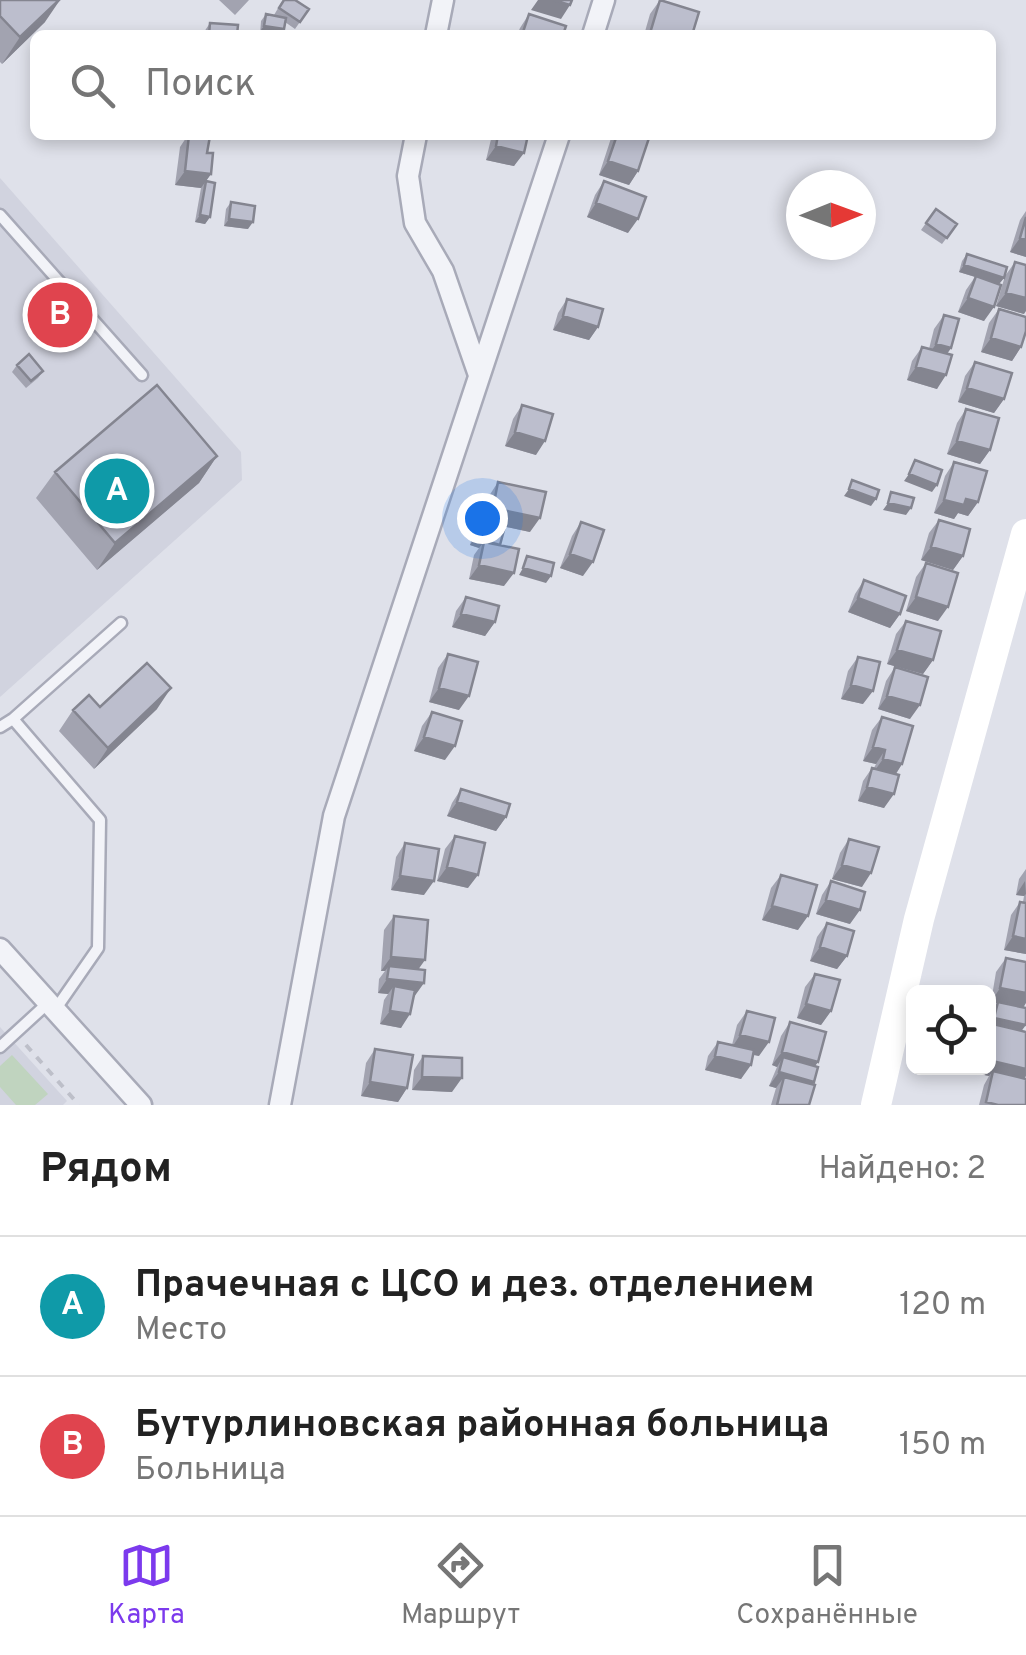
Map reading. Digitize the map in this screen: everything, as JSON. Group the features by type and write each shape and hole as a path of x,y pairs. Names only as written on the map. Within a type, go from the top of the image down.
{"main road":[{"path":"876,1105 919,919 1026,534"}],"street":[{"path":"437,30 443,0"},
{"path":"595,30 604,0"},
{"path":"415,140 408,176 415,223 443,272 480,375"},
{"path":"280,1105 334,816 557,140"},
{"path":"0,948 141,1105"}],"lane":[{"path":"0,215 142,375"},
{"path":"0,728 120,623"},
{"path":"0,1047 51,1006 98,948 100,820 12,719"}],"path":[{"path":"16,1033 79,1105"}],"shaded area":[{"path":"0,178 241,452 242,480 0,697"},
{"path":"0,1027 67,1101 63,1105 0,1105"}],"green space":[{"path":"12,1055 48,1094 35,1105 16,1105 0,1087 0,1066"}],"building":[{"path":"0,0 59,0 20,37 0,16"},
{"path":"284,0 295,0 309,9 300,22 279,8"},
{"path":"660,0 699,12 694,30 651,30"},
{"path":"266,14 286,18 284,29 264,26"},
{"path":"529,14 566,26 565,30 524,30"},
{"path":"210,23 238,25 238,30 209,30"},
{"path":"188,140 209,140 207,153 213,153 211,174 185,171"},
{"path":"497,140 527,140 524,153 496,146"},
{"path":"615,140 648,140 638,171 608,161"},
{"path":"206,181 215,183 210,217 200,215"},
{"path":"604,181 646,197 638,219 596,203"},
{"path":"231,202 255,206 253,222 229,219"},
{"path":"936,209 957,224 947,238 926,223"},
{"path":"1026,217 1026,240 1020,238"},
{"path":"967,254 1007,267 1004,278 964,265"},
{"path":"1015,262 1026,265 1026,298 1006,293"},
{"path":"976,276 1001,285 994,307 968,298"},
{"path":"567,299 603,309 598,327 563,316"},
{"path":"999,309 1026,317 1021,347 991,338"},
{"path":"944,315 959,319 951,348 936,344"},
{"path":"922,347 952,355 946,375 916,367"},
{"path":"29,354 43,371 31,381 17,365"},
{"path":"975,362 1012,373 1004,399 967,388"},
{"path":"157,385 217,456 115,543 55,472"},
{"path":"522,405 553,414 545,441 515,432"},
{"path":"966,409 999,418 990,450 957,441"},
{"path":"915,460 942,470 937,485 909,474"},
{"path":"954,462 987,471 978,502 966,499 964,505 944,500"},
{"path":"852,480 879,490 876,499 849,489"},
{"path":"498,482 546,492 540,518 493,508"},
{"path":"891,492 914,498 911,508 888,503"},
{"path":"939,520 970,529 963,556 931,547"},
{"path":"581,522 604,530 593,562 570,554"},
{"path":"479,524 504,530 500,545 475,538"},
{"path":"484,542 519,549 514,573 479,565"},
{"path":"527,556 554,563 551,576 523,568"},
{"path":"926,563 958,573 948,607 916,597"},
{"path":"864,580 906,596 900,614 858,598"},
{"path":"466,597 499,606 495,622 461,614"},
{"path":"906,621 941,631 933,660 897,650"},
{"path":"448,654 478,662 469,696 439,688"},
{"path":"858,657 880,662 873,691 851,685"},
{"path":"147,663 171,688 108,748 73,710 89,695 100,707"},
{"path":"895,667 928,677 920,705 887,696"},
{"path":"432,712 462,721 455,746 424,737"},
{"path":"882,717 913,726 902,764 883,759 885,750 873,747"},
{"path":"872,768 899,775 894,794 867,787"},
{"path":"461,789 510,804 506,817 457,802"},
{"path":"455,836 485,843 478,875 447,867"},
{"path":"849,839 879,847 871,873 842,865"},
{"path":"405,843 439,849 434,881 400,876"},
{"path":"781,875 817,885 808,916 772,906"},
{"path":"831,881 865,892 860,910 826,900"},
{"path":"1020,902 1026,903 1026,939 1013,936"},
{"path":"394,916 428,920 425,960 391,957"},
{"path":"827,923 854,931 847,956 820,947"},
{"path":"1006,958 1026,962 1026,993 1000,988"},
{"path":"389,966 425,970 424,983 387,979"},
{"path":"815,974 840,980 831,1011 806,1004"},
{"path":"394,986 415,990 410,1014 390,1011"},
{"path":"998,1002 1026,1008 1026,1025 996,1018"},
{"path":"747,1011 775,1018 769,1042 740,1035"},
{"path":"790,1022 826,1032 818,1062 782,1052"},
{"path":"996,1025 1026,1032 1026,1069 996,1062"},
{"path":"718,1042 754,1050 751,1065 715,1056"},
{"path":"375,1049 413,1055 407,1088 370,1082"},
{"path":"423,1056 462,1058 462,1078 422,1077"},
{"path":"783,1057 818,1067 814,1082 779,1072"},
{"path":"996,1072 1026,1079 1026,1105 986,1102"},
{"path":"784,1077 815,1085 809,1105 777,1105"}],"place":[{"name":"Бутурлиновская районная больница","path":"60,315"},
{"name":"Прачечная с ЦСО и дез. отделением","path":"117,491"}]}
